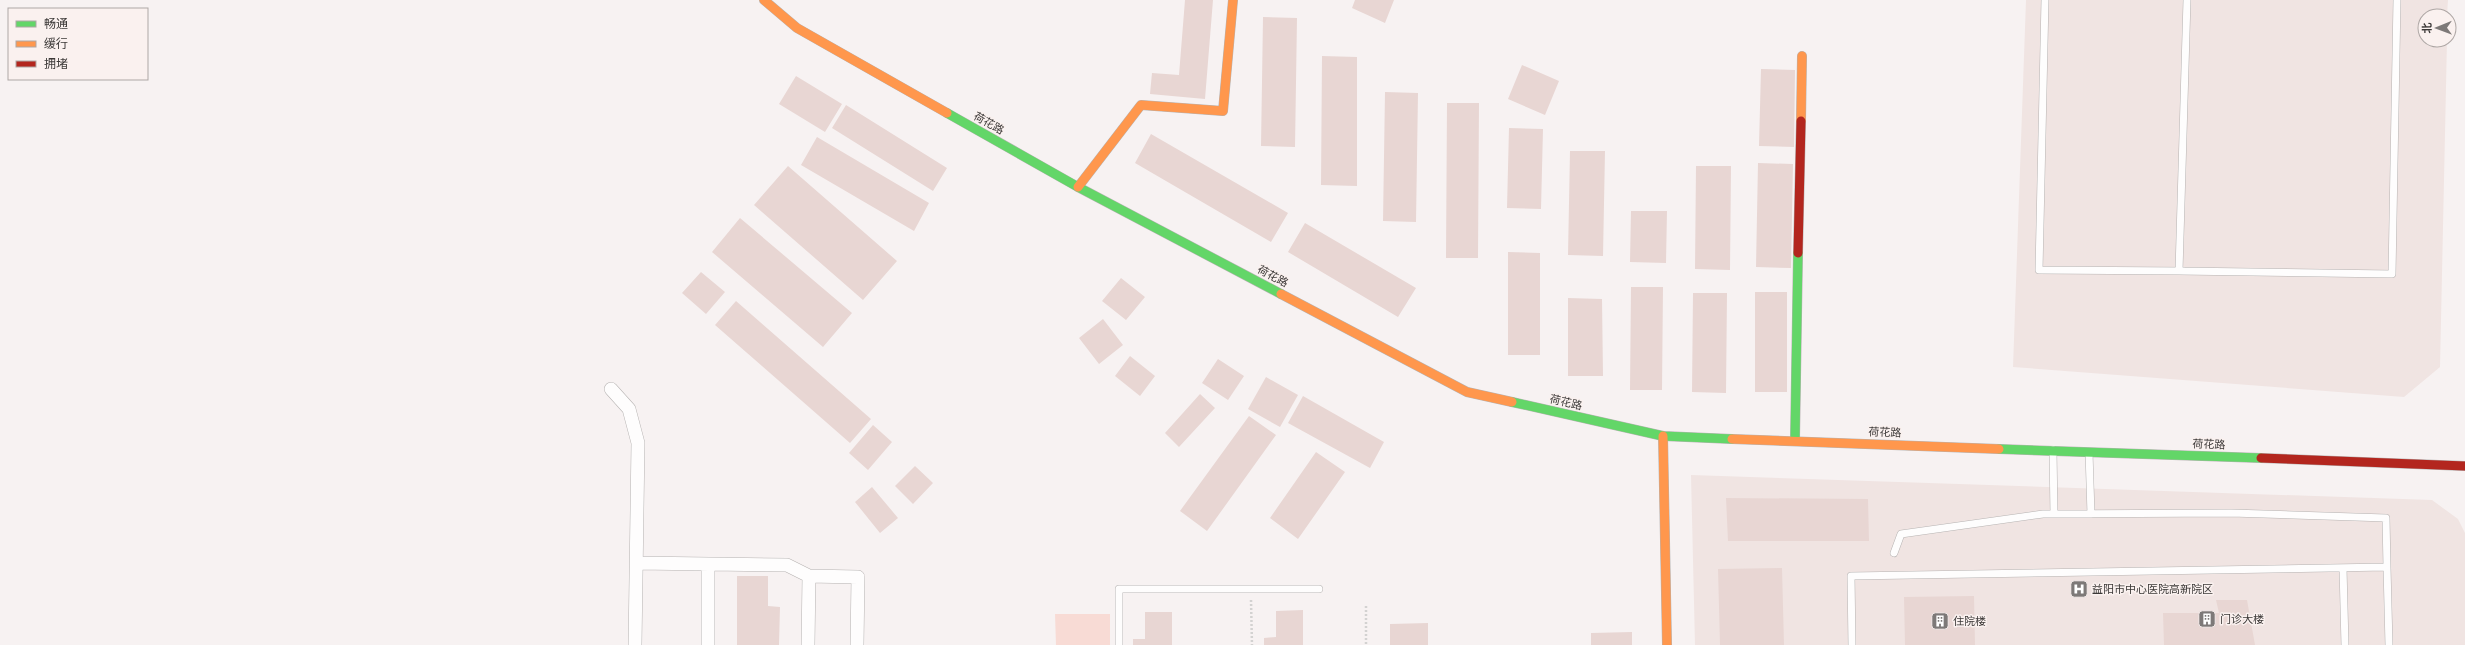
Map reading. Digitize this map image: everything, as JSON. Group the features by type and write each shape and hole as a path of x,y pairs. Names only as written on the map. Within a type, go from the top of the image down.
{"street":[{"name":"荷花路","path":"764,0 797,28 1078,187 1466,392 1663,436 2465,466"},
{"path":"1078,187 1141,105 1223,110 1232,0"},
{"path":"1795,440 1802,56"},
{"path":"611,389 629,409 638,443 635,645"},
{"path":"1663,436 1667,645"},
{"path":"637,563 787,565 809,576 858,577 857,645"},
{"path":"708,564 708,645"},
{"path":"808,645 809,576"}],"lane":[{"path":"2045,0 2039,270 2392,274 2397,0"},
{"path":"2186,271 2179,271 2187,0"},
{"path":"2053,450 2054,514"},
{"path":"2090,452 2091,514"},
{"path":"1894,554 1901,534 2054,514 2232,514 2386,518 2389,645"},
{"path":"1852,645 1851,576 2387,567"},
{"path":"2342,568 2345,645"},
{"path":"1119,645 1119,589 1319,590"}],"path":[{"path":"1251,589 1252,645"},
{"path":"1366,606 1366,645"}],"shaded area":[{"path":"2026,0 2448,0 2448,8 2417,8 2417,48 2447,48 2440,367 2404,397 2013,367"},
{"name":"益阳市中心医院高新院区","path":"1691,475 2432,500 2458,519 2465,533 2465,645 1695,645"},
{"path":"1055,614 1110,614 1110,645 1056,645"}],"building":[{"path":"1185,0 1213,0 1205,99 1150,94 1152,73 1179,75"},
{"path":"1355,0 1394,0 1385,23 1352,8"},
{"path":"1263,17 1297,18 1295,147 1261,146"},
{"path":"1322,56 1357,57 1357,186 1321,185"},
{"path":"1522,65 1559,81 1545,115 1508,99"},
{"path":"1761,69 1795,70 1794,147 1759,146"},
{"path":"796,76 842,104 825,132 779,104"},
{"path":"1385,92 1418,93 1416,222 1383,221"},
{"path":"1447,103 1479,103 1478,258 1446,258"},
{"path":"846,105 947,168 933,191 832,128"},
{"path":"1509,128 1543,129 1541,209 1507,208"},
{"path":"1151,134 1288,213 1271,242 1135,163"},
{"path":"817,137 929,203 914,231 801,165"},
{"path":"1570,151 1605,151 1603,256 1568,255"},
{"path":"1758,163 1793,164 1791,268 1756,267"},
{"path":"788,166 897,261 863,300 754,205"},
{"path":"1696,166 1731,166 1730,270 1695,269"},
{"path":"1631,211 1667,211 1666,263 1630,262"},
{"path":"740,218 852,313 823,347 712,252"},
{"path":"1305,223 1416,288 1398,317 1288,252"},
{"path":"1508,252 1540,253 1540,355 1508,355"},
{"path":"701,272 725,292 706,314 682,293"},
{"path":"1121,278 1145,297 1126,320 1102,301"},
{"path":"1631,287 1663,287 1662,390 1630,390"},
{"path":"1755,292 1787,292 1787,392 1755,392"},
{"path":"1693,293 1727,293 1726,393 1692,392"},
{"path":"1568,298 1602,299 1603,376 1568,376"},
{"path":"736,301 871,419 850,443 715,325"},
{"path":"1103,319 1123,345 1099,364 1079,338"},
{"path":"1130,356 1155,376 1140,396 1115,376"},
{"path":"1218,359 1244,376 1228,400 1202,383"},
{"path":"1266,377 1298,395 1280,427 1248,409"},
{"path":"1200,394 1215,408 1179,447 1165,433"},
{"path":"1303,396 1384,442 1370,468 1288,423"},
{"path":"1249,416 1276,435 1207,531 1180,511"},
{"path":"873,425 892,442 868,470 849,453"},
{"path":"1316,452 1345,472 1298,539 1270,518"},
{"path":"915,466 933,483 913,504 895,486"},
{"path":"872,487 898,518 880,533 855,502"},
{"path":"1726,498 1868,499 1869,541 1728,541"},
{"path":"1782,568 1784,645 1720,645 1718,569"},
{"path":"737,576 768,576 768,606 780,607 779,645 737,645"},
{"name":"住院楼","path":"1974,596 1975,645 1905,645 1904,597"},
{"name":"门诊大楼","path":"2216,600 2247,600 2255,645 2164,645 2163,613 2219,613"},
{"path":"1303,610 1303,645 1264,645 1264,638 1276,637 1276,611"},
{"path":"1145,612 1172,612 1172,645 1133,645 1133,639 1145,639"},
{"path":"1428,623 1428,645 1390,645 1390,624"},
{"path":"1632,632 1632,645 1591,645 1591,633"}],"traffic: fast":[{"path":"947,113 1078,187 1281,294"},
{"path":"1795,440 1798,253"},
{"path":"1512,402 1663,436 1732,439"},
{"path":"1999,449 2261,458"}],"traffic: slow":[{"path":"764,0 797,28 947,113"},
{"path":"1078,187 1141,105 1223,111 1233,0"},
{"path":"1801,121 1802,56"},
{"path":"1281,294 1467,392 1512,402"},
{"path":"1663,436 1667,645"},
{"path":"1732,439 1999,449"}],"traffic: jam":[{"path":"1798,253 1801,121"},
{"path":"2261,458 2465,466"}],"place":[{"name":"益阳市中心医院高新院区","path":"2079,589"},
{"name":"门诊大楼","path":"2207,619"},
{"name":"住院楼","path":"1940,621"}]}
